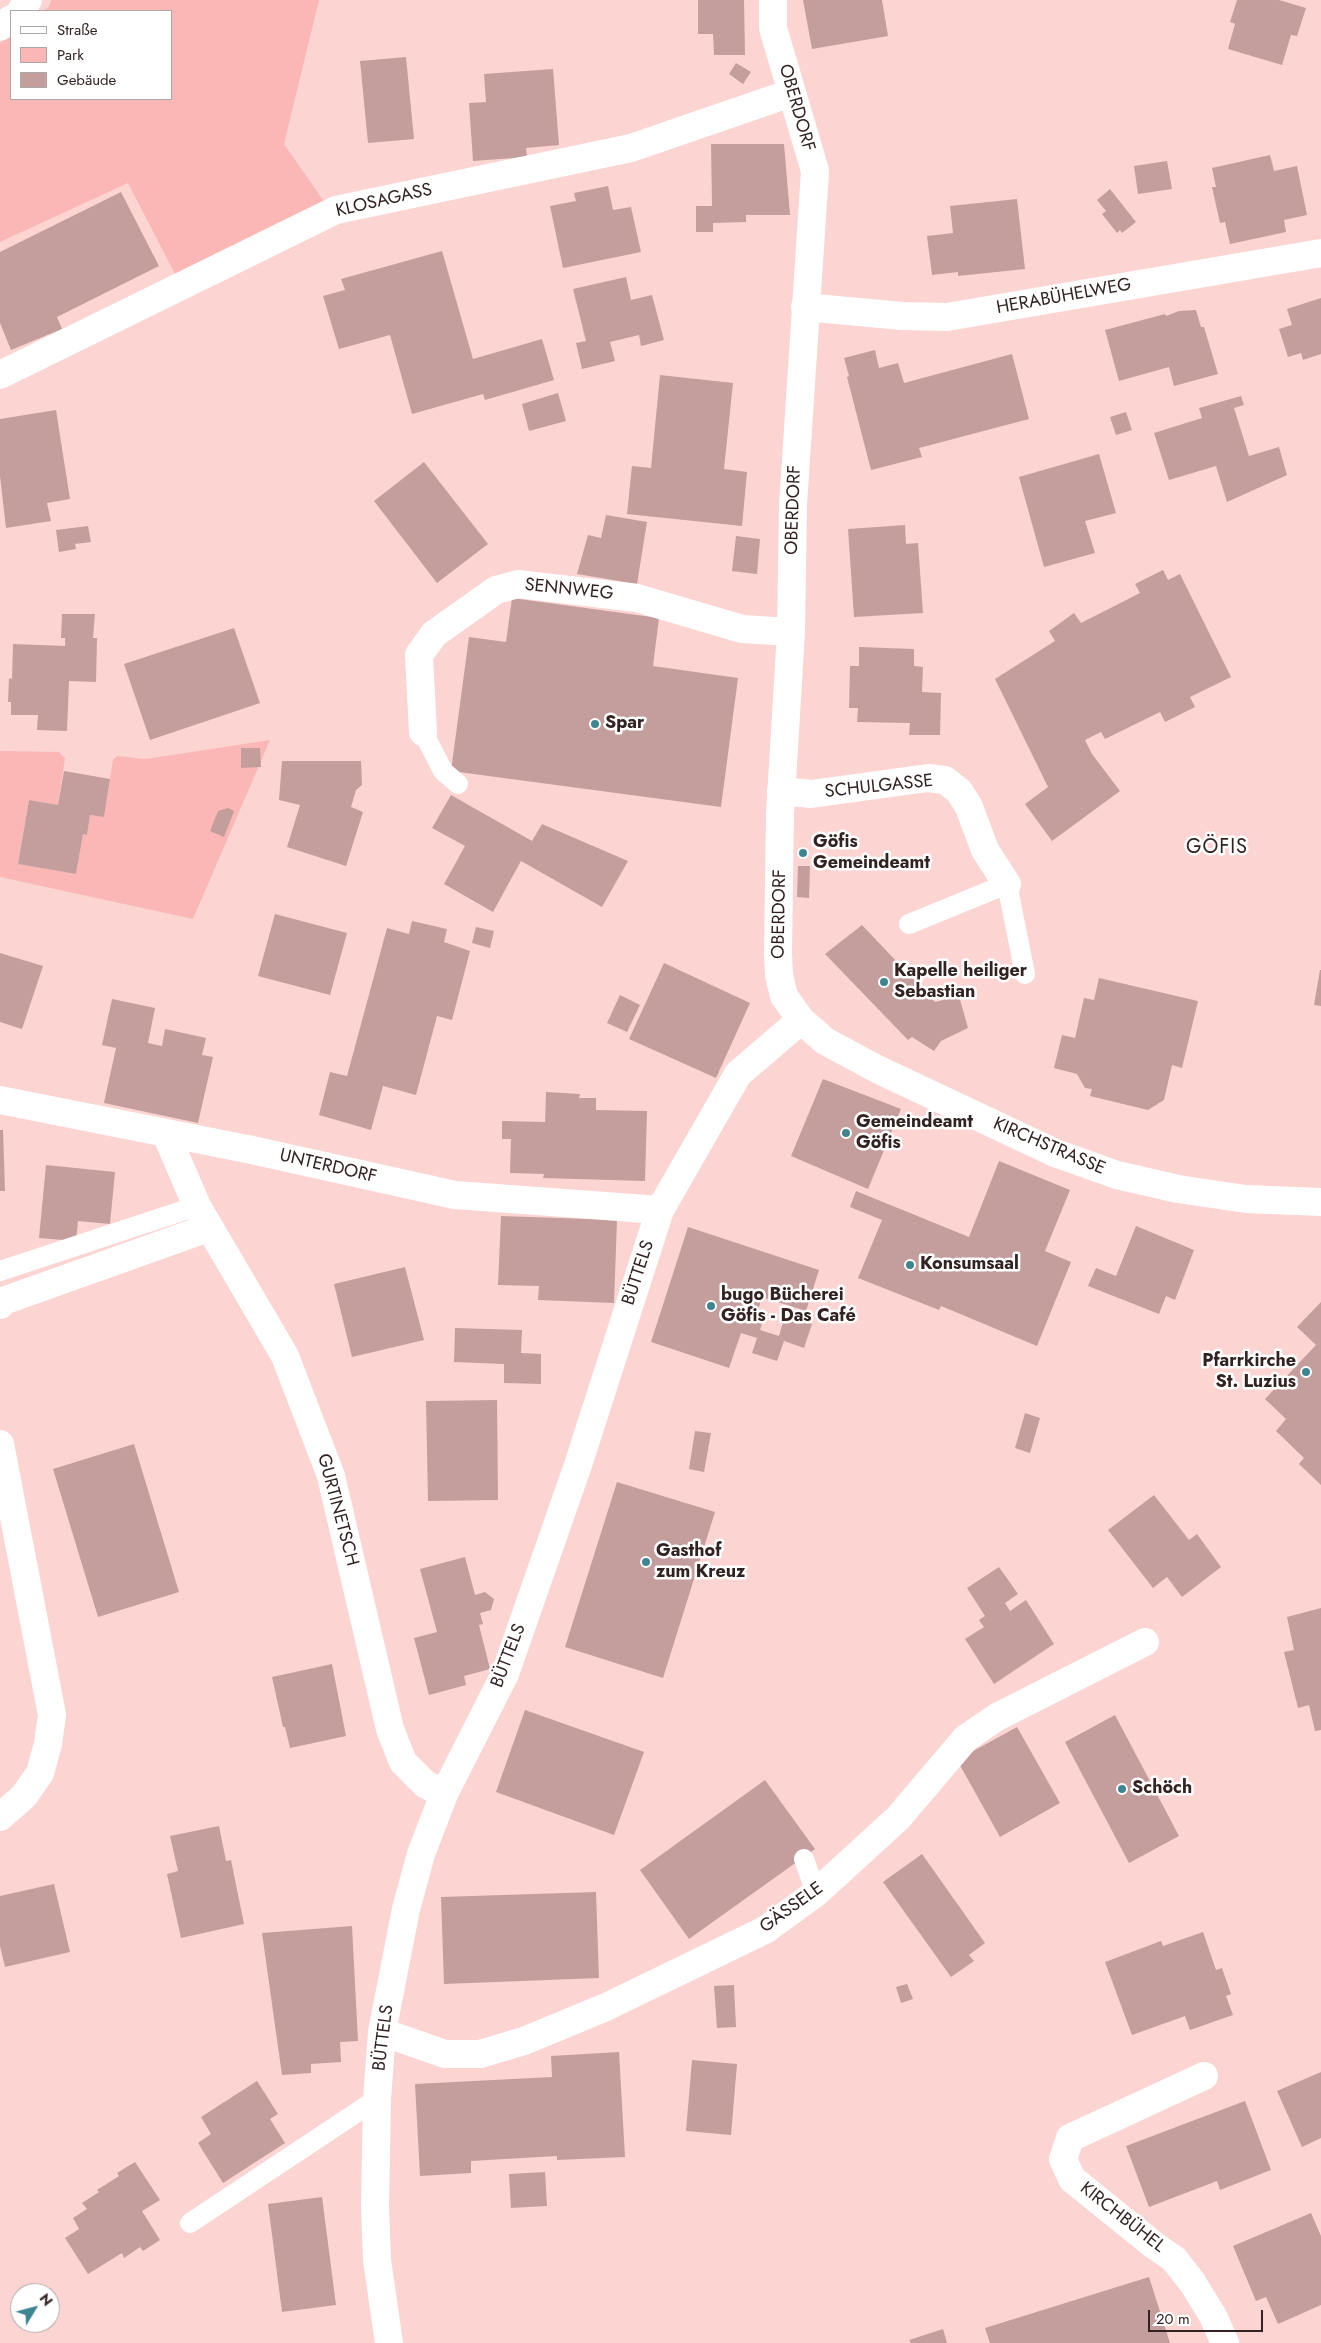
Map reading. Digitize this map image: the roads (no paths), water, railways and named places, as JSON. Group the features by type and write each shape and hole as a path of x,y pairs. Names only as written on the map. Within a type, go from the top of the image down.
{"street":[{"name":"OBERDORF","path":"773,0 773,28 815,171 793,505 791,632 781,792 779,975 784,996 801,1020"},
{"name":"KLOSAGASS","path":"0,375 336,210 631,148 791,93"},
{"name":"HERABÜHELWEG","path":"805,307 902,316 946,317 1321,253"},
{"name":"SENNWEG","path":"423,732 419,656 434,634 496,590 518,584 636,598 742,629 791,632"},
{"name":"SCHULGASSE","path":"781,792 811,794 928,778 945,780 959,791 969,807 985,850 1007,884"},
{"name":"KIRCHSTRASSE","path":"801,1020 825,1042 877,1069 1055,1153 1100,1169 1178,1189 1246,1199 1321,1202"},
{"name":"BÜTTELS","path":"389,2343 377,2260 375,2207 377,2099 382,2032 406,1909 421,1854 444,1794 505,1674 578,1465 660,1210 738,1074 801,1020"},
{"name":"UNTERDORF","path":"0,1100 252,1150 456,1196 660,1210"},
{"name":"GURTINETSCH","path":"166,1134 202,1217 285,1356 331,1476 390,1729 403,1762 425,1784 444,1794"},
{"path":"0,1305 3,1301 202,1217"},
{"path":"0,1444 52,1715 48,1744 40,1773 24,1796 0,1817"},
{"name":"GÄSSELE","path":"382,2032 445,2054 480,2054 524,2041 606,2007 766,1930 816,1893 898,1818 966,1738 997,1717 1145,1642"},
{"name":"KIRCHBÜHEL","path":"1204,2076 1070,2138 1064,2159 1072,2179 1174,2259 1192,2282 1213,2316 1225,2343"}],"lane":[{"name":"SENNWEG","path":"423,732 443,771 458,784"},
{"path":"909,924 1007,884 1025,974"},
{"path":"0,1271 202,1217"},
{"path":"804,1859 816,1893"},
{"path":"190,2223 377,2099"}],"place":[{"name":"Spar","path":"595,724"},
{"name":"Göfis Gemeindeamt","path":"803,853"},
{"name":"Kapelle heiliger Sebastian","path":"884,982"},
{"name":"Gemeindeamt Göfis","path":"846,1133"},
{"name":"Konsumsaal","path":"910,1265"},
{"name":"bugo Bücherei Göfis - Das Café","path":"711,1306"},
{"name":"Pfarrkirche St. Luzius","path":"1306,1372"},
{"name":"Gasthof zum Kreuz","path":"646,1562"},
{"name":"Schöch","path":"1122,1789"}],"district":[{"name":"GÖFIS","path":"1217,848"}]}
